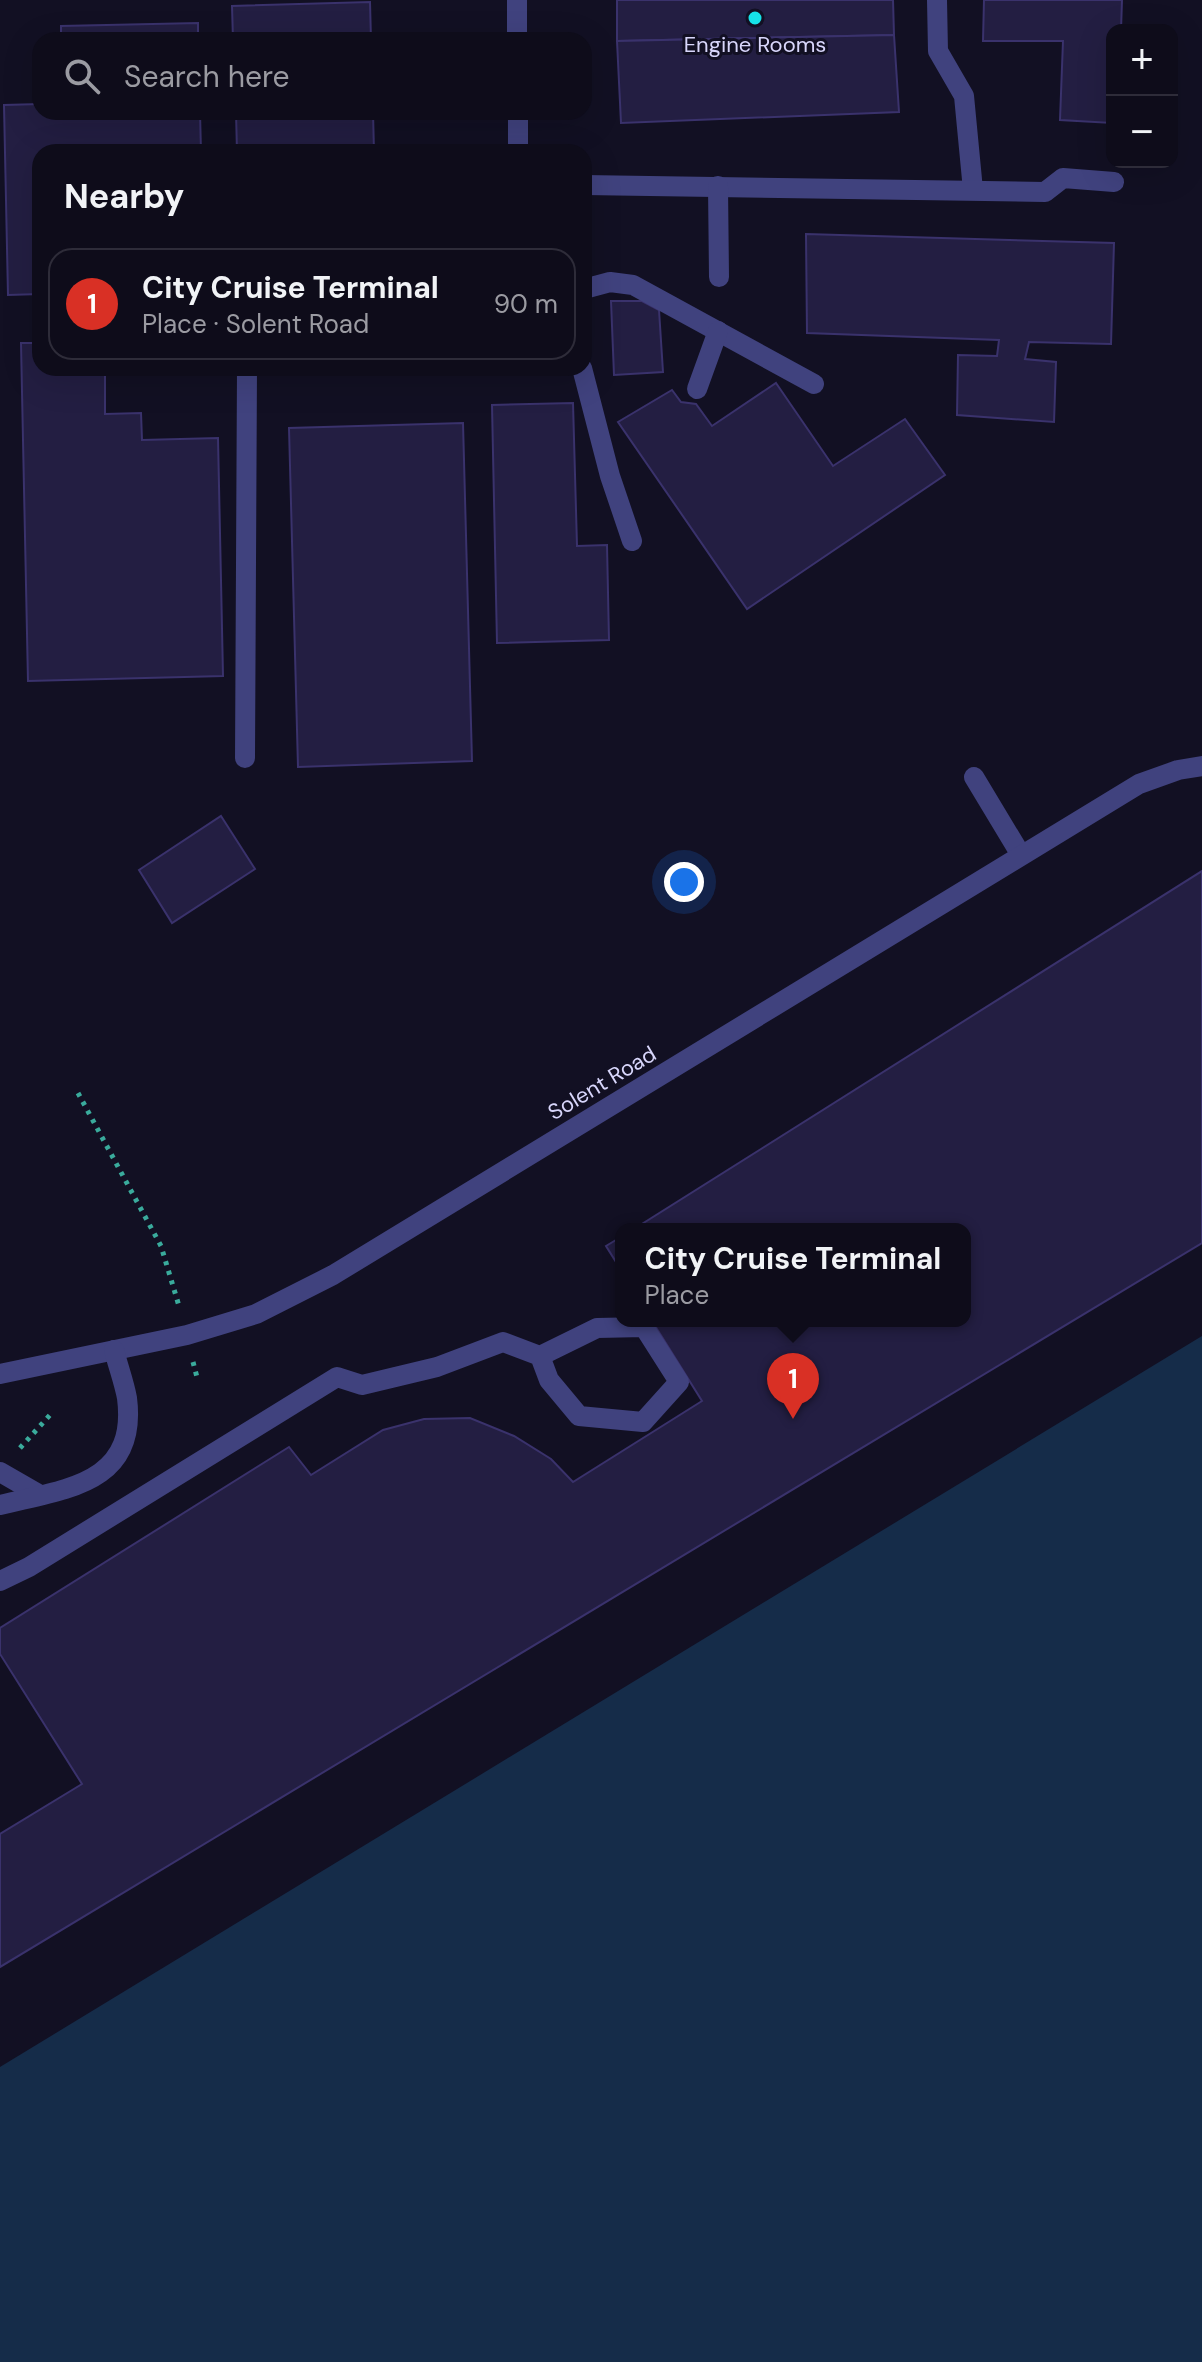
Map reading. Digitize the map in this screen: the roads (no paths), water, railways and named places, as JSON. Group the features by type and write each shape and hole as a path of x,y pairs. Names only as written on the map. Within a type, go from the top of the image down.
{"street":[{"path":"517,0 517,32"},
{"path":"937,0 938,51 964,96 973,190"},
{"path":"518,120 518,144"},
{"path":"592,185 1045,192 1063,178 1114,182"},
{"path":"718,186 719,277"},
{"path":"592,287 610,282 633,285 814,384"},
{"path":"697,389 718,331"},
{"path":"245,758 247,376"},
{"path":"584,376 610,476 632,541"},
{"name":"Solent Road","path":"0,1374 187,1335 256,1314 333,1275 1139,784 1178,770 1202,766"},
{"path":"974,777 1021,855"},
{"path":"0,1581 29,1567 337,1377 362,1385 437,1367 503,1342 540,1356 597,1328 644,1327 679,1382 643,1422 579,1416 549,1380 540,1356"},
{"path":"0,1505 82,1485 112,1466 127,1434 127,1398 114,1350"},
{"path":"5,1465 40,1495"}],"water":[{"path":"1202,1336 1202,2362 0,2362 0,2067"}],"place":[{"name":"Engine Rooms","path":"755,18"},
{"name":"City Cruise Terminal","path":"793,1419"}]}
